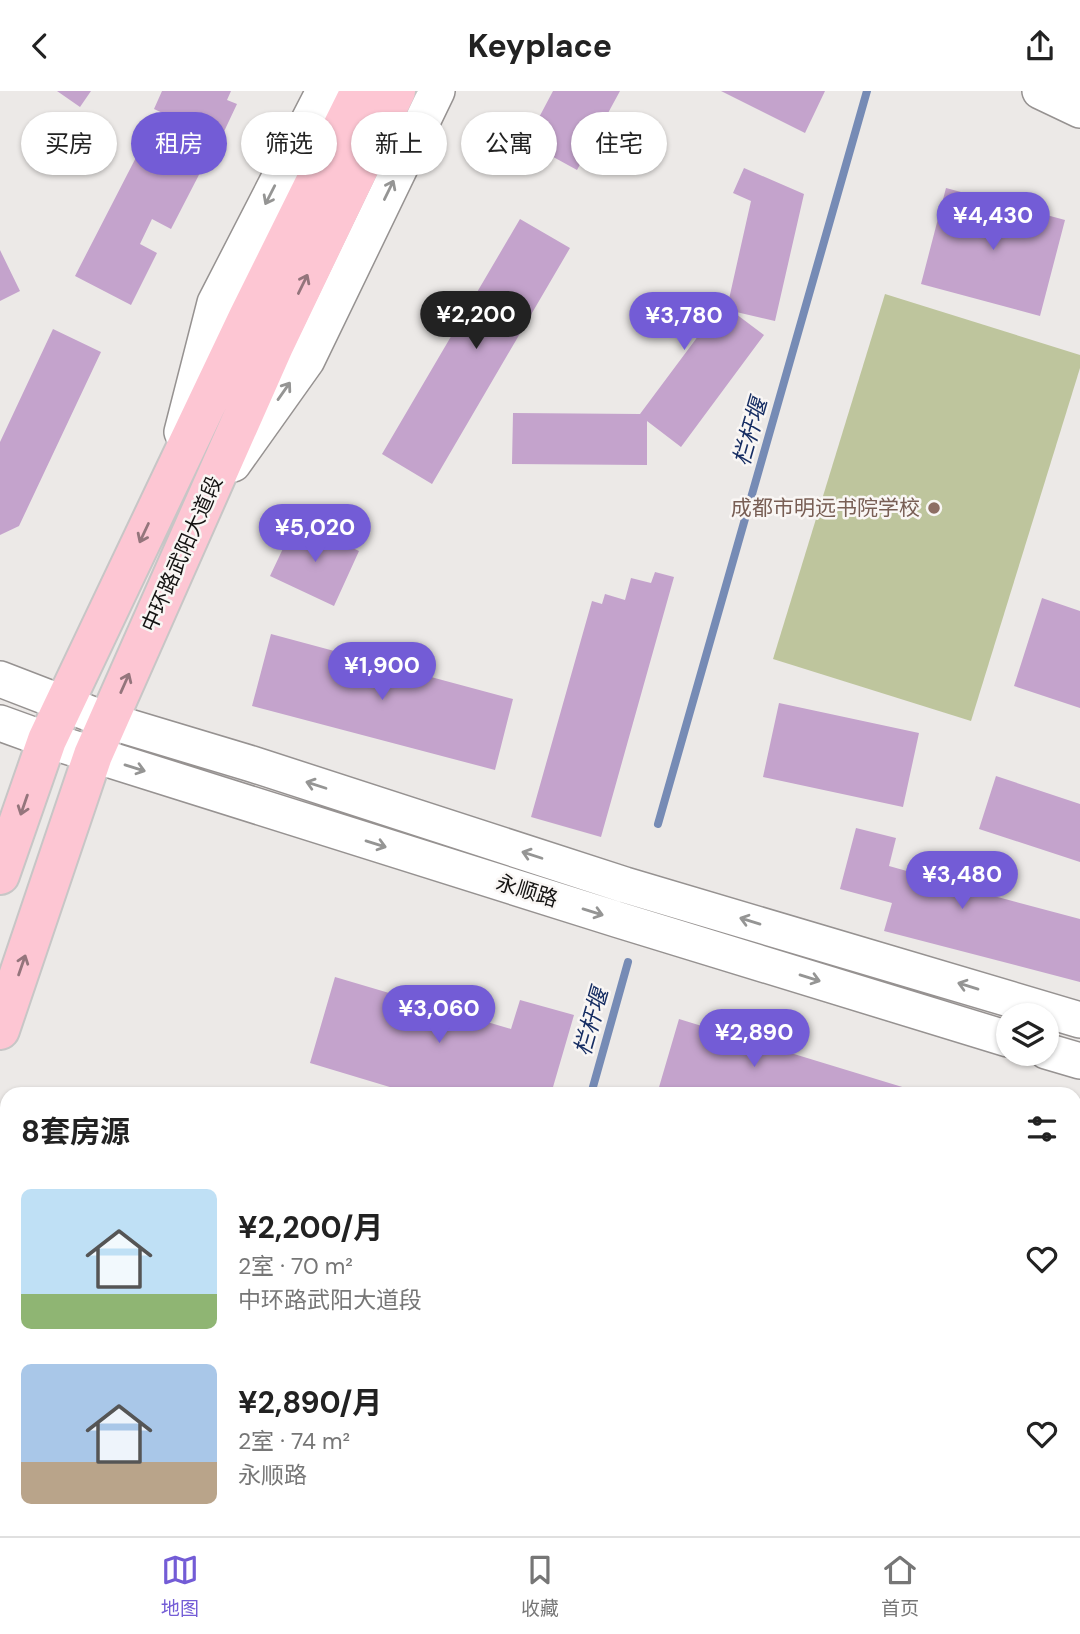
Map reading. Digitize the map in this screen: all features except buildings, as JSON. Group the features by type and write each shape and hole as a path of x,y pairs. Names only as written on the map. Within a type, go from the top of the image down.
{"main road":[{"path":"170,478 215,303 324,91"},
{"name":"中环路武阳大道段","path":"0,875 47,740 170,478 360,91"},
{"name":"中环路武阳大道段","path":"0,1030 93,755 274,346 396,91"},
{"path":"202,507 307,360 438,91"},
{"path":"1040,91 1080,110"},
{"path":"0,679 108,721 625,885 1080,1020"},
{"name":"永顺路","path":"0,723 93,755 619,920 996,1035"},
{"path":"1059,1055 1080,1061"}],"green space":[{"path":"885,294 1080,355 1080,368 971,721 773,659"}],"waterway":[{"name":"栏杆堰","path":"658,824 867,91"},
{"name":"栏杆堰","path":"593,1087 628,962"}],"place":[{"name":"成都市明远书院学校","path":"934,508"}]}
